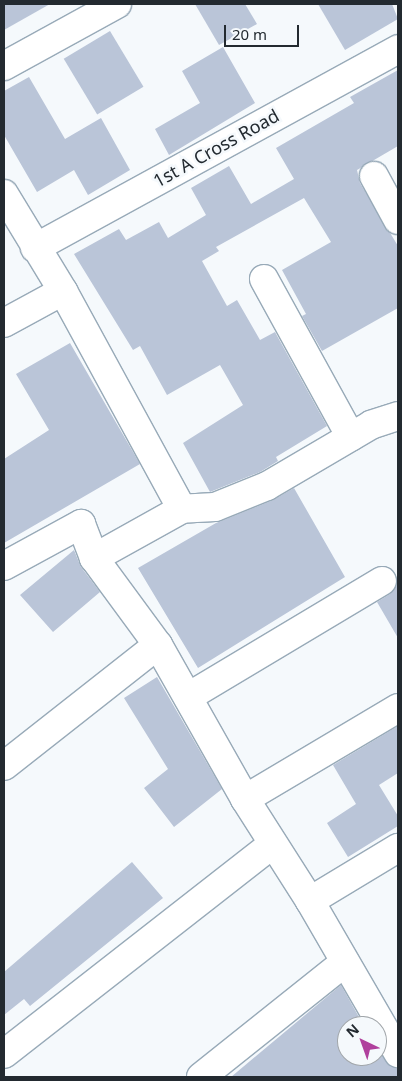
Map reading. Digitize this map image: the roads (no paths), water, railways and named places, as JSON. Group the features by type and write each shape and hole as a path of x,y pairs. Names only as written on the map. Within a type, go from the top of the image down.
{"street":[{"path":"4,66 117,4"},
{"name":"1st A Cross Road","path":"34,248 398,49"},
{"path":"374,176 398,220"},
{"path":"4,194 34,248 63,291 182,510"},
{"path":"264,279 351,437"},
{"path":"4,323 63,291"},
{"path":"94,558 182,510 215,507 267,486 371,425 398,416"},
{"path":"4,566 81,524 94,558 158,645 245,799 310,901 398,1053"},
{"path":"188,697 382,581"},
{"path":"4,766 158,645"},
{"path":"245,799 398,708"},
{"path":"4,1054 273,844"},
{"path":"310,901 398,848"},
{"path":"201,1077 345,962"}]}
